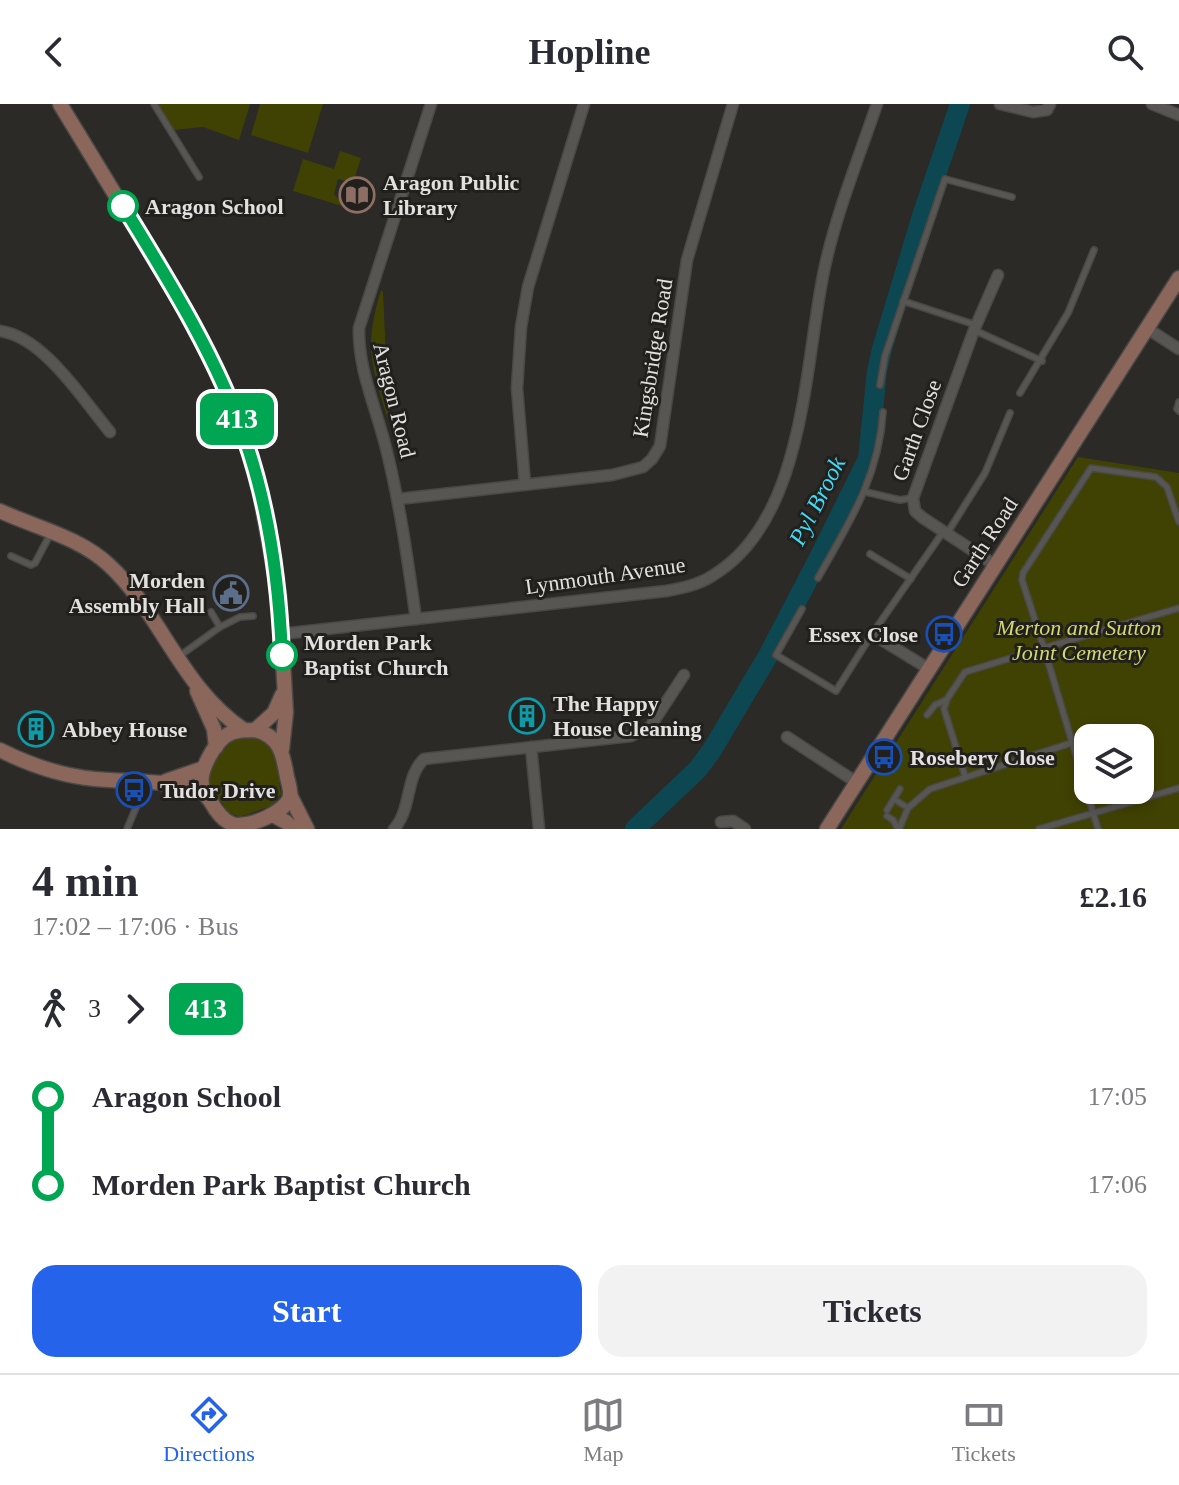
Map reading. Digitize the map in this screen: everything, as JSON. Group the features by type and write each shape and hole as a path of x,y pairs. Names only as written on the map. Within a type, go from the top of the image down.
{"street":[{"path":"60,104 186,311 238,421 257,479 273,551 286,712 282,749 290,795 307,829"},
{"name":"Aragon Road","path":"416,619 398,499 384,438 361,363 359,328 431,104"},
{"path":"525,484 517,388 521,327 528,287 584,104"},
{"name":"Kingsbridge Road","path":"398,499 625,473 643,467 657,453 665,423 687,260 733,104"},
{"name":"Lynmouth Avenue","path":"281,634 666,591 711,577 739,554 766,516 783,480 808,384 825,264 877,104"},
{"path":"1000,104 1033,112 1047,110 1050,104"},
{"path":"1152,104 1179,115"},
{"name":"Garth Close","path":"995,565 915,511 913,498 975,328 998,275"},
{"name":"Garth Road","path":"827,829 1179,278"},
{"path":"1148,329 1179,349"},
{"path":"0,331 18,336 43,353 110,432"},
{"path":"0,511 85,547 111,566 127,584 193,681 222,713 250,730 274,739 282,749"},
{"path":"872,634 929,669"},
{"path":"394,829 403,816 416,768 424,759 642,733 650,727 684,675"},
{"path":"193,681 214,729 216,747"},
{"path":"283,690 274,713 250,730 224,737 204,768 202,784 216,811 224,820 238,827 273,815 286,804 290,795"},
{"path":"787,737 856,782"},
{"path":"531,747 539,829"},
{"path":"0,750 35,765 71,775 94,779 166,781 205,794"},
{"path":"166,781 204,768"},
{"path":"216,811 216,829"},
{"path":"273,815 294,829"},
{"path":"721,822 733,821 745,829"}],"lane":[{"path":"154,104 199,177"},
{"path":"880,385 885,356 945,179 1012,197"},
{"path":"1020,393 1042,361 1068,313 1094,250"},
{"path":"903,301 975,328 1042,361"},
{"path":"1179,402 1179,411"},
{"path":"818,578 866,492 882,429 883,412"},
{"path":"802,609 776,655 836,691 872,634 985,473 1010,413"},
{"path":"1098,829 1022,580 1023,573 1091,468 1156,477 1167,487 1179,522"},
{"path":"866,492 900,500 913,498"},
{"path":"11,556 31,565 35,563 52,532"},
{"path":"870,554 911,579"},
{"path":"965,776 944,709 965,672 1179,608"},
{"path":"211,612 220,627"},
{"path":"177,658 231,620 253,616"},
{"path":"927,715 935,705 947,699"},
{"path":"898,829 908,808 930,789 1071,743"},
{"path":"127,829 145,788 145,781"},
{"path":"1039,829 1179,788"},
{"path":"898,829 887,813 900,789"},
{"path":"894,799 908,808"}],"green space":[{"path":"157,104 250,104 239,140 203,127 173,130"},
{"path":"260,104 323,104 308,153 251,135"},
{"path":"340,151 361,158 353,183 338,179 334,194 342,206 293,191 303,159 334,169"},
{"path":"381,290 389,423 374,372 371,343"},
{"name":"Merton and Sutton Joint Cemetery","path":"1078,457 1179,473 1179,829 841,829"},
{"path":"238,737 262,741 274,752 281,794 273,805 240,817 229,813 208,783 218,757"}],"waterway":[{"name":"Pyl Brook","path":"635,829 698,769 712,750 769,654 868,459 882,349 960,104"}],"bus line":[{"name":"413","path":"123,206 200,337 246,440 273,551 282,655"}],"place":[{"name":"Aragon Public Library","path":"357,195"},
{"name":"Aragon School","path":"123,206"},
{"name":"Morden Assembly Hall","path":"231,593"},
{"name":"Essex Close","path":"944,634"},
{"name":"Morden Park Baptist Church","path":"282,655"},
{"name":"The Happy House Cleaning","path":"527,716"},
{"name":"Abbey House","path":"36,729"},
{"name":"Rosebery Close","path":"884,757"},
{"name":"Tudor Drive","path":"134,790"}]}
